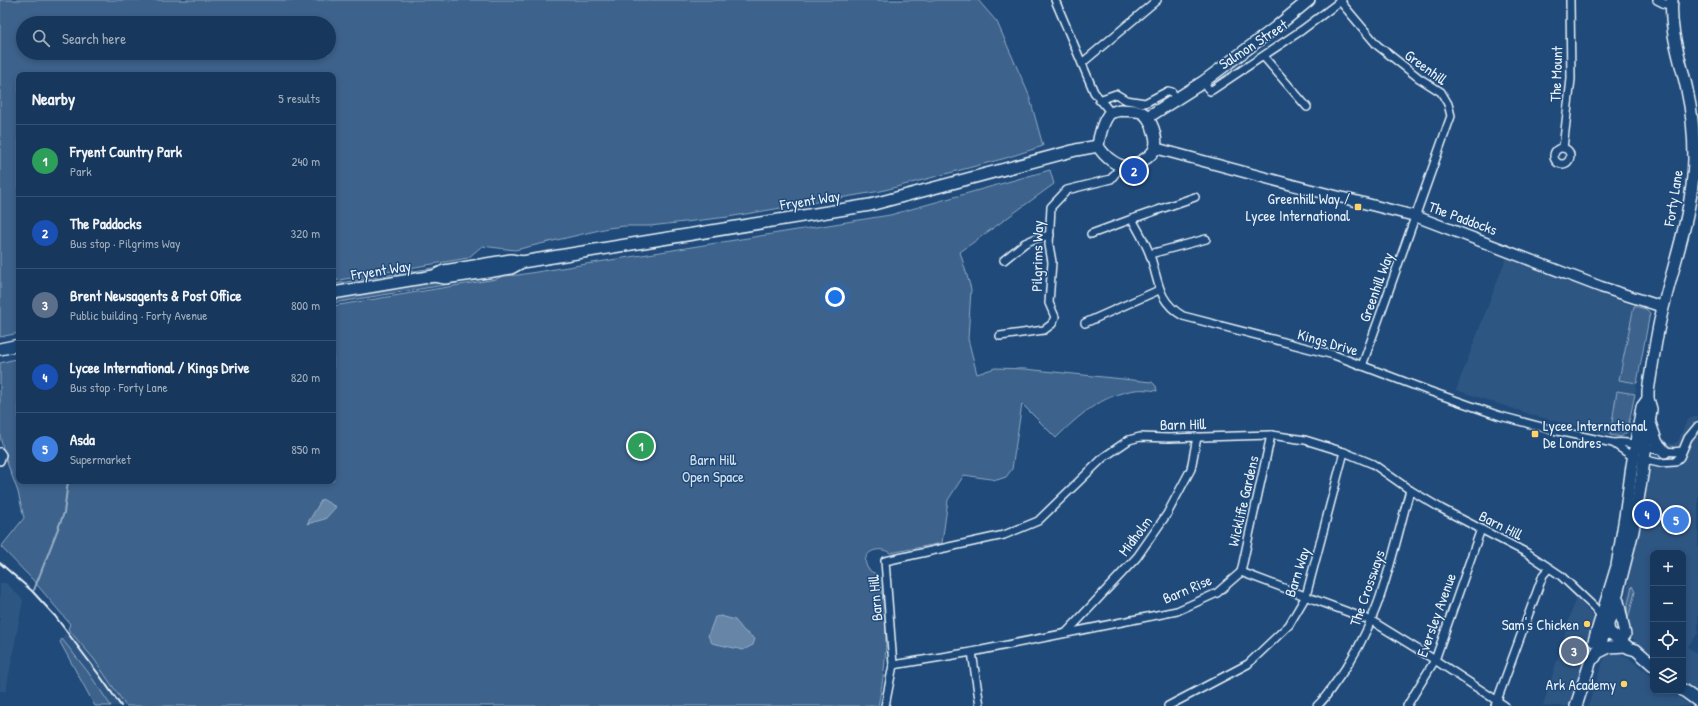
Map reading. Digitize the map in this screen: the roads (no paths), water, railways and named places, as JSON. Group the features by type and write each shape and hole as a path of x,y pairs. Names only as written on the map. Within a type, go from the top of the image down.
{"main road":[{"name":"Salmon Street","path":"1148,117 1203,82 1275,28 1308,0"},
{"name":"Forty Lane","path":"1648,399 1663,307 1687,221 1694,159 1691,117 1673,24 1672,2"},
{"path":"1120,110 1142,112 1148,117 1151,121 1155,140 1155,148 1149,156 1132,166 1121,166 1101,151 1098,146 1098,139 1106,119 1111,113 1120,110"},
{"name":"Fryent Way","path":"336,292 434,276 444,271 510,260 522,262 870,206 1076,150 1098,146"},
{"path":"0,349 16,346"},
{"path":"1648,399 1651,409 1649,420 1641,446 1633,457 1620,547 1605,622 1609,632 1629,644 1650,662"},
{"path":"1576,706 1605,622 1617,594 1627,559 1644,460 1641,446 1642,407 1648,399"},
{"path":"1649,420 1653,428 1657,444 1665,452"},
{"path":"1617,594 1619,611 1629,644"},
{"path":"1594,656 1609,647 1629,644"},
{"path":"1686,692 1698,701"}],"street":[{"path":"1055,0 1094,92 1111,113"},
{"path":"1082,63 1157,0"},
{"name":"Salmon Street","path":"1203,82 1210,91 1212,90 1264,56 1340,0"},
{"name":"Greenhill","path":"1340,0 1377,45 1419,78 1441,92 1448,104 1451,116 1450,121 1415,216"},
{"name":"The Mount","path":"1563,148 1571,79 1570,0"},
{"path":"1657,0 1665,4 1672,2"},
{"path":"1264,56 1306,107"},
{"path":"1099,100 1116,94 1126,100 1145,104 1168,91 1172,92 1175,99"},
{"name":"The Paddocks","path":"1155,148 1415,216 1601,287 1663,307"},
{"name":"Pilgrims Way","path":"1000,336 1044,330 1052,324 1055,317 1049,303 1052,262 1049,245 1051,207 1067,190 1111,179 1121,166"},
{"path":"1091,234 1195,197"},
{"name":"Greenhill Way","path":"1362,366 1415,216"},
{"name":"Kings Drive","path":"1132,219 1150,254 1159,290 1164,300 1171,308 1184,316 1334,355 1500,416 1553,430 1613,443"},
{"path":"1004,260 1025,243 1050,235"},
{"path":"1150,254 1206,240"},
{"path":"1085,323 1159,290"},
{"path":"1613,443 1633,457 1659,463 1675,462 1680,457 1688,438 1698,426"},
{"name":"Barn Hill","path":"885,706 893,665 885,561 1004,535 1038,521 1104,456 1129,440 1140,437 1168,438 1272,435 1305,440 1344,452 1373,464 1442,510 1527,553 1560,575 1594,607 1605,622"},
{"name":"Wickliffe Gardens","path":"1241,572 1272,435"},
{"name":"Midholm","path":"1066,633 1137,557 1167,514 1191,469 1197,437"},
{"path":"1613,443 1628,442 1665,452 1682,451"},
{"path":"0,452 2,455 0,461"},
{"name":"Barn Way","path":"1168,706 1248,664 1289,625 1306,596 1344,452"},
{"name":"The Crossways","path":"1318,706 1350,664 1372,621 1394,552 1410,490"},
{"name":"Eversley Avenue","path":"1407,706 1435,660 1481,529"},
{"path":"1497,704 1543,575 1549,568"},
{"path":"1241,572 1372,621 1435,660 1497,704 1505,706"},
{"name":"Barn Rise","path":"893,665 972,652 1177,611 1217,593 1241,572"},
{"path":"972,652 980,706"}],"waterway":[{"path":"34,590 64,513 68,484"}],"railway":[{"path":"0,563 32,591 55,616 121,706"}],"place":[{"name":"The Paddocks","path":"1134,171"},
{"name":"Greenhill Way / Lycee International","path":"1358,207"},
{"name":"Lycee International De Londres","path":"1535,434"},
{"name":"Fryent Country Park","path":"641,446"},
{"name":"Lycee International / Kings Drive","path":"1647,514"},
{"name":"Asda","path":"1676,520"},
{"name":"Sam's Chicken","path":"1587,624"},
{"name":"Brent Newsagents & Post Office","path":"1574,651"},
{"name":"Ark Academy","path":"1624,684"}],"park label":[{"name":"Barn Hill Open Space","path":"713,468"}]}
